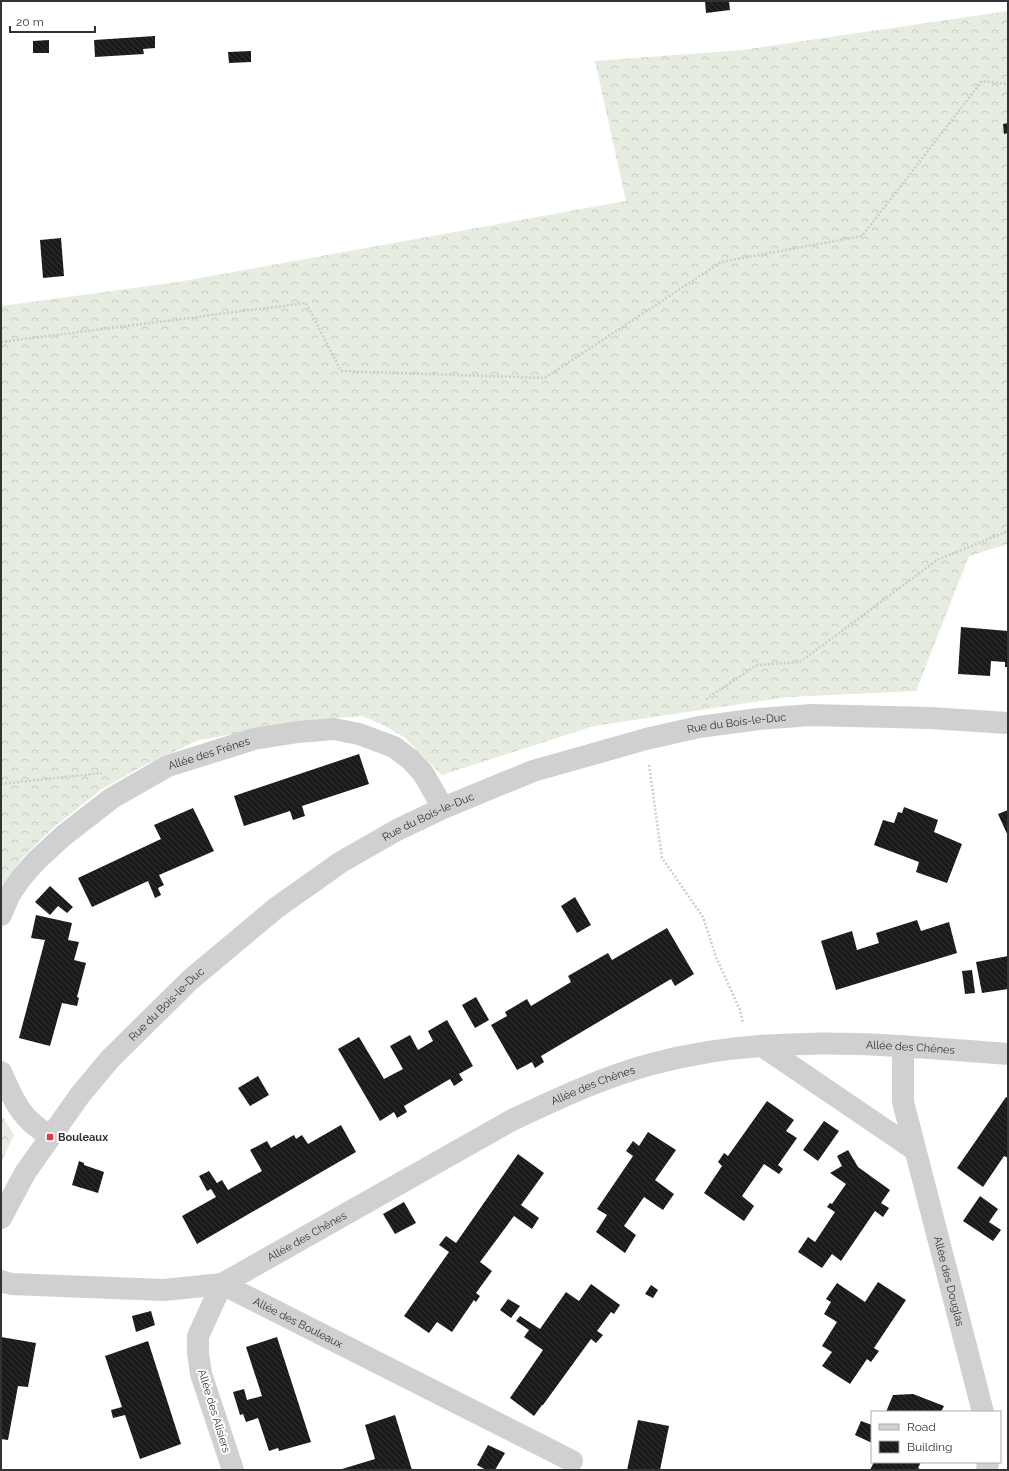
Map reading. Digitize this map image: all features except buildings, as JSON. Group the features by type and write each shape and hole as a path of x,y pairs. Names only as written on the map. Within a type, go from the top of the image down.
{"street":[{"name":"Rue du Bois-le-Duc","path":"1,1218 25,1173 80,1095 110,1059 190,980 276,908 342,862 397,830 443,808 532,771 646,739 699,727 759,719 811,715 930,718 1008,723"},
{"name":"Allée des Frênes","path":"1,915 10,894 21,878 36,861 62,836 112,798 168,766 254,739 298,732 334,729 359,734 394,747 412,760 423,772 443,808"},
{"name":"Allée des Chênes","path":"222,1284 512,1120 560,1097 604,1079 652,1064 692,1054 755,1046 820,1043 903,1046 1008,1054"},
{"path":"755,1046 915,1150"},
{"name":"Allée des Douglas","path":"903,1046 903,1102 983,1411"},
{"path":"1,1072 20,1111 30,1122 50,1137"},
{"path":"1,1281 11,1284 164,1290 222,1284"},
{"name":"Allée des Bouleaux","path":"222,1284 572,1461"},
{"name":"Allée des Alisiers","path":"222,1284 198,1336 198,1353 202,1374 233,1470"}],"path":[{"path":"1,342 306,303 342,371 545,378 721,262 862,236 982,81 1008,84"},
{"path":"704,700 757,665 800,662 937,560 1008,532"},
{"path":"646,739 662,858 703,917 716,957 755,1046"},
{"path":"1,784 107,773"}],"green space":[{"path":"1008,11 1008,544 969,556 916,691 787,697 594,726 442,775 404,737 383,725 362,716 316,720 199,740 143,766 102,789 54,827 23,857 1,887 1,306 178,282 626,201 595,61 742,50"},
{"path":"1,1114 14,1135 1,1163"}],"place":[{"name":"Bouleaux","path":"50,1137"}]}
